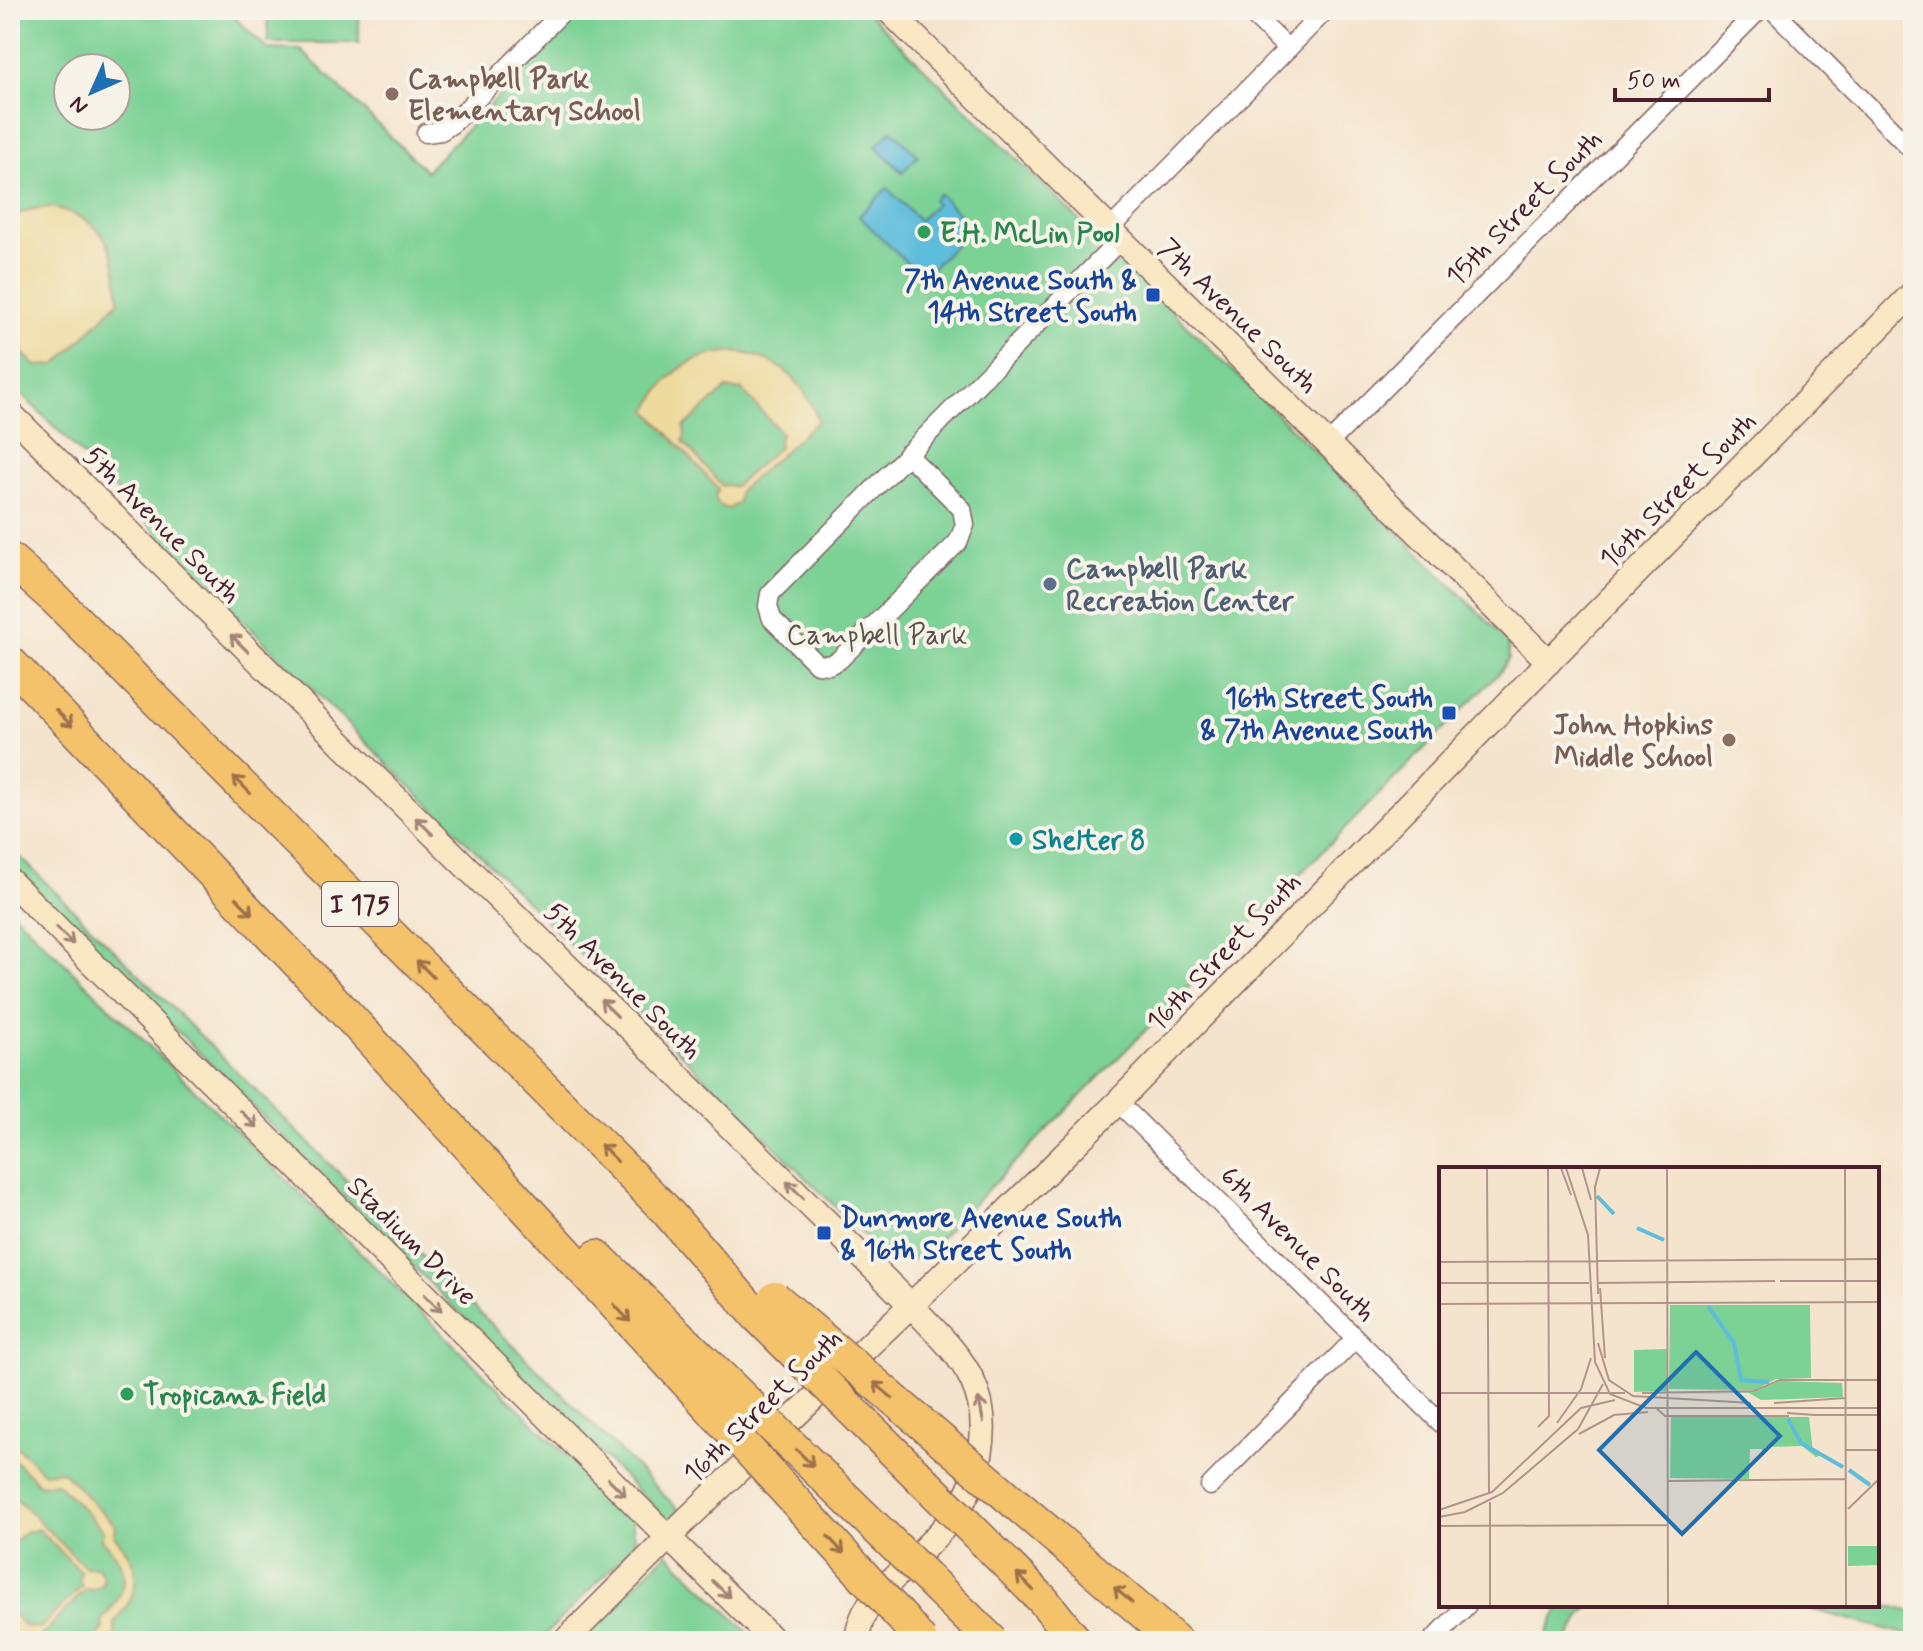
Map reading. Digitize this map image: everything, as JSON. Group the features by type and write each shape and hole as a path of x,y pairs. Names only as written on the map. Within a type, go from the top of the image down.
{"highway":[{"path":"10,537 55,599"},
{"name":"I 175","path":"10,559 55,599 664,1208 767,1307"},
{"path":"10,662 699,1375 992,1641"},
{"path":"767,1307 1070,1550 1176,1641"},
{"path":"767,1307 1043,1600 1076,1641"},
{"path":"699,1375 921,1641"}],"street":[{"path":"426,133 441,131 453,123 564,10"},
{"name":"7th Avenue South","path":"888,10 1549,662"},
{"path":"1248,10 1288,49"},
{"path":"907,454 962,509 965,525 958,542 839,660 829,665 817,664 772,619 768,606 770,594 907,454 1326,10"},
{"name":"15th Street South","path":"1328,444 1759,10"},
{"path":"1773,10 1913,151"},
{"name":"16th Street South","path":"565,1641 668,1537 1118,1102 1913,293"},
{"name":"5th Avenue South","path":"10,413 910,1304 959,1360 972,1379 983,1418 983,1443 974,1475 964,1499 949,1522 870,1601 858,1624 857,1641"},
{"name":"Stadium Drive","path":"10,881 774,1641"},
{"name":"6th Avenue South","path":"1118,1102 1439,1421"},
{"path":"1210,1486 1355,1339"},
{"path":"1432,1641 1465,1607"}],"green space":[{"name":"Campbell Park","path":"10,10 227,10 267,49 301,50 426,171 583,10 865,10 1508,641 1509,658 1501,671 933,1245 905,1262 876,1247 204,582 10,383"},
{"path":"267,10 359,10 359,43 268,43"},
{"path":"10,847 680,1511 669,1522 10,864"},
{"path":"10,910 632,1520 635,1538 630,1550 539,1641 10,1641"},
{"path":"667,1553 757,1641 580,1641"},
{"path":"1879,1604 1913,1612 1913,1636 1802,1607 1879,1607"},
{"path":"1560,1607 1590,1607 1567,1641 1546,1641"}],"sand":[{"path":"50,207 84,219 105,239 115,266 119,301 56,365 36,366 10,341 10,217"},
{"path":"716,354 747,354 775,364 805,392 818,421 739,491 738,503 728,509 718,505 715,497 718,489 648,411 662,386 680,368","holes":["727,388 741,389 781,433 779,447 734,487 722,486 683,441 684,427"]},
{"path":"10,1440 44,1473 62,1471 116,1526 114,1536 130,1557 135,1579 130,1600 114,1623 116,1633 109,1641 93,1641 103,1630 102,1620 122,1588 124,1579 119,1560 101,1539 103,1530 57,1483 40,1485 10,1456"},
{"path":"11,1493 85,1567 96,1567 103,1575 101,1586 86,1589 36,1641 10,1641 10,1611 26,1627 40,1628 82,1586 79,1578 81,1572 38,1529 26,1531 10,1546"}],"water":[{"path":"892,130 918,156 902,172 876,146"},
{"name":"E.H. McLin Pool","path":"887,188 919,220 936,204 933,200 939,194 975,230 969,236 966,234 922,278 859,216"}],"place":[{"name":"Campbell Park Elementary School","path":"392,94"},
{"name":"E.H. McLin Pool","path":"924,232"},
{"name":"7th Avenue South & 14th Street South","path":"1153,295"},
{"name":"Campbell Park Recreation Center","path":"1050,584"},
{"name":"16th Street South & 7th Avenue South","path":"1449,713"},
{"name":"John Hopkins Middle School","path":"1729,740"},
{"name":"Shelter 8","path":"1016,839"},
{"name":"Dunmore Avenue South & 16th Street South","path":"824,1233"},
{"name":"Tropicana Field","path":"127,1394"}]}
